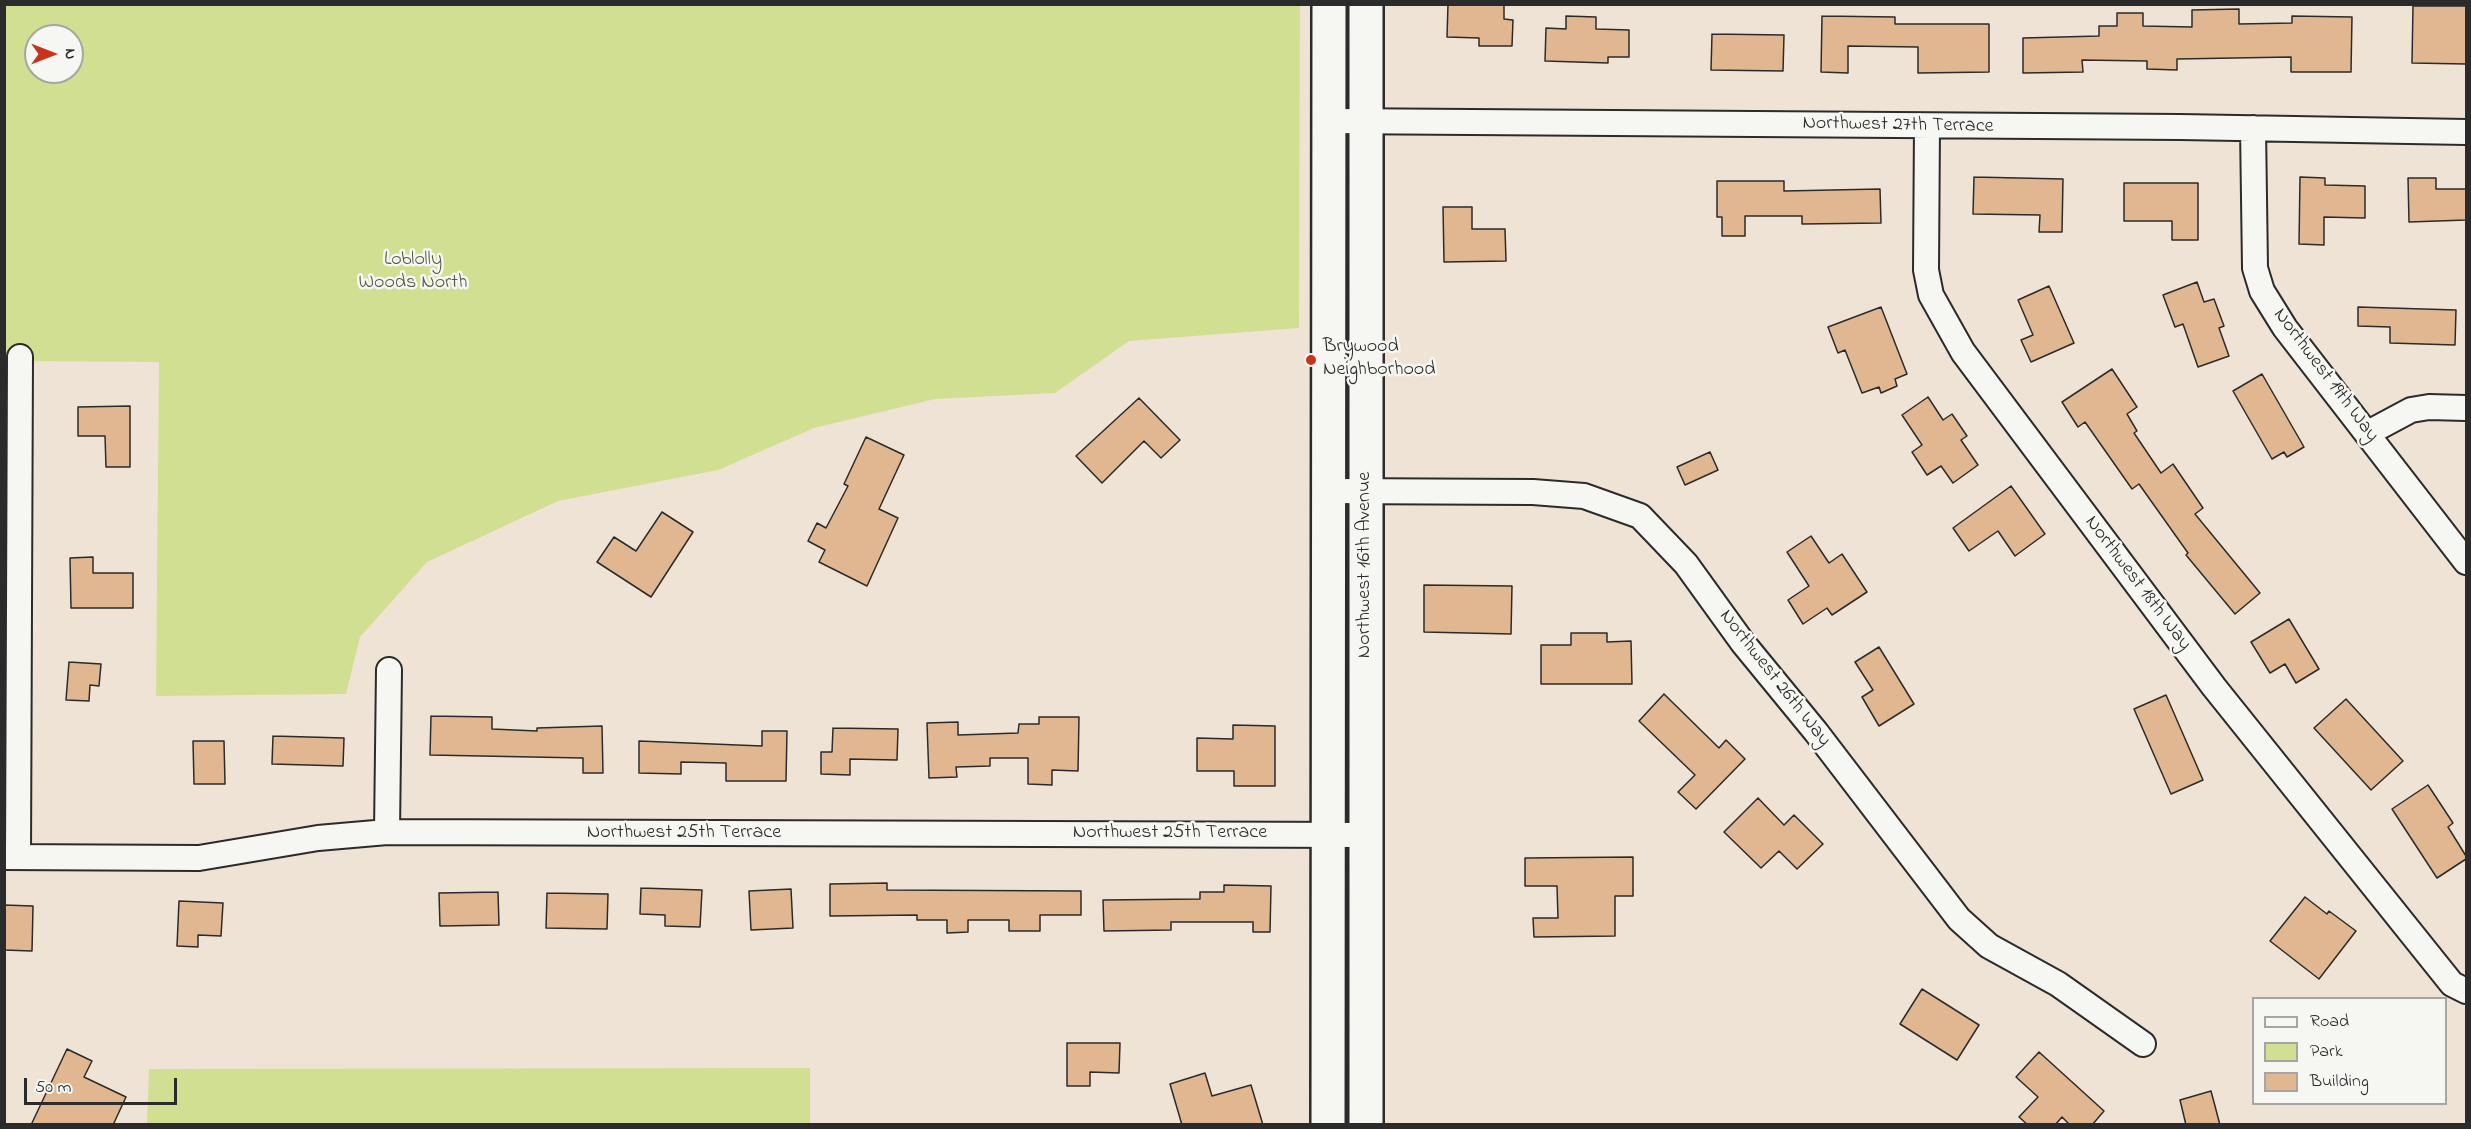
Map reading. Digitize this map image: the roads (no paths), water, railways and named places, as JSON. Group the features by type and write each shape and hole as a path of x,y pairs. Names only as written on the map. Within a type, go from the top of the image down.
{"main road":[{"name":"Northwest 16th Avenue","path":"1328,1125 1329,4"},
{"name":"Northwest 16th Avenue","path":"1366,4 1366,1125"}],"street":[{"name":"Northwest 27th Terrace","path":"1329,121 2253,128 2466,132"},
{"name":"Northwest 18th Way","path":"1927,126 1926,270 1931,295 1963,352 2214,687 2452,984 2466,991"},
{"name":"Northwest 19th Way","path":"2253,128 2255,268 2262,291 2285,328 2466,562"},
{"path":"11,857 20,357"},
{"path":"2367,433 2411,410 2429,407 2466,408"},
{"name":"Northwest 26th Way","path":"1329,490 1533,492 1584,496 1640,516 1686,564 1743,643 1816,732 1959,920 1989,946 2058,984 2142,1044"},
{"path":"387,832 389,670"},
{"name":"Northwest 25th Terrace","path":"11,857 199,858 318,838 387,832 1366,835"}],"place":[{"name":"Brywood Neighborhood","path":"1311,360"}],"park label":[{"name":"Loblolly Woods North","path":"413,272"}]}
